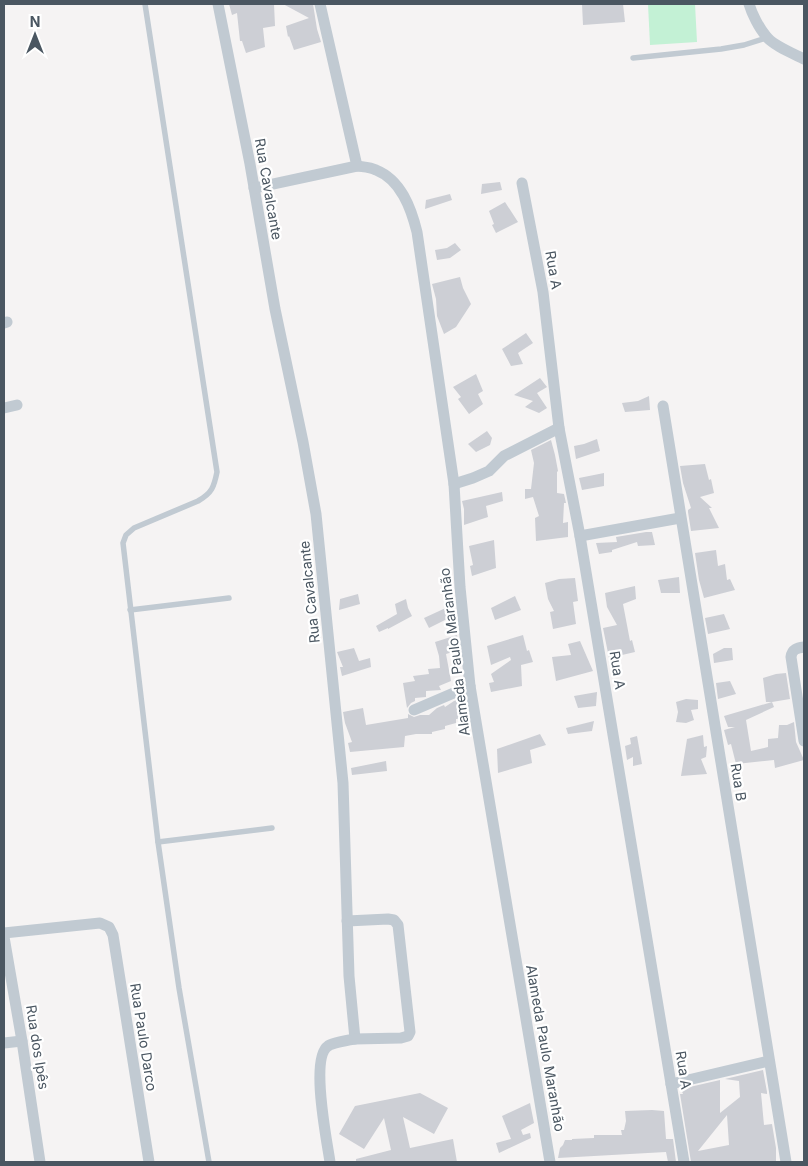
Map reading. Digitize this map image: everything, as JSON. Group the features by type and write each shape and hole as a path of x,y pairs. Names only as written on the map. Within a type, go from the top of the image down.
{"street":[{"name":"Rua Cavalcante","path":"218,4 254,188 275,309 316,514 343,783 349,976 354,1039"},
{"path":"320,4 357,166"},
{"path":"749,4 766,38 788,52 804,59"},
{"name":"Alameda Paulo Maranhão","path":"254,188 357,166 382,172 394,182 405,198 412,215 417,232 454,484 460,587 470,686 550,1162"},
{"name":"Rua A","path":"522,183 543,292 559,428 580,536 684,1162"},
{"path":"4,408 17,406"},
{"name":"Rua B","path":"662,406 786,1162"},
{"path":"454,484 489,471 504,456 559,428"},
{"path":"580,536 680,518"},
{"path":"804,647 794,650 791,657 804,741"},
{"path":"414,710 470,686"},
{"path":"330,1162 322,1114 320,1066 322,1054 329,1046 354,1039 401,1038 408,1036 410,1032 398,925 394,920 388,919 347,921"},
{"name":"Rua Paulo Darco","path":"4,932 100,923 109,927 113,935 149,1162"},
{"name":"Rua dos Ipês","path":"4,937 22,1040 40,1162"},
{"path":"4,1043 22,1040"},
{"path":"671,1084 769,1061"}],"lane":[{"path":"145,4 217,472 212,490 206,497 134,528 126,535 123,543 158,842 179,988 210,1162"},
{"path":"633,58 721,49 744,45 766,38"},
{"path":"130,610 229,598"},
{"path":"158,842 272,828"}],"green space":[{"path":"648,4 695,4 697,42 650,45"}],"building":[{"path":"229,4 274,4 275,26 263,28 265,47 246,53 242,41 240,41 237,13 232,15"},
{"path":"283,4 313,4 321,42 294,50 288,37 286,26 309,18"},
{"path":"582,4 623,4 625,22 583,25"},
{"path":"500,182 502,190 481,194 482,184"},
{"path":"450,194 452,200 425,209 426,200"},
{"path":"505,202 518,222 496,233 489,211"},
{"path":"455,243 461,250 450,258 437,260 435,250 447,248"},
{"path":"460,277 471,304 456,327 444,334 437,316 436,299 432,284"},
{"path":"526,333 533,343 518,353 523,364 511,366 502,349"},
{"path":"476,374 483,391 478,394 483,404 469,414 458,399 461,397 453,387"},
{"path":"540,378 547,387 537,393 547,408 539,413 525,407 533,401 514,395"},
{"path":"649,396 650,410 625,412 622,403 638,401"},
{"path":"487,431 492,438 490,445 476,452 468,444"},
{"path":"597,439 600,451 576,459 574,446"},
{"path":"551,440 558,471 557,493 564,494 566,503 564,503 563,523 568,522 568,537 536,541 535,518 539,516 533,497 525,499 525,489 531,489 534,463 531,450"},
{"path":"705,464 714,493 700,497 712,508 709,508 719,528 691,531 688,510 691,508 680,466"},
{"path":"604,473 604,486 582,490 579,478"},
{"path":"502,492 503,501 486,506 488,517 464,525 462,501"},
{"path":"652,532 655,545 638,546 637,542 612,550 612,552 599,554 596,543 617,542 616,537"},
{"path":"494,540 496,568 472,576 470,566 473,565 469,546"},
{"path":"716,550 718,566 725,564 727,580 730,579 735,590 704,598 695,553"},
{"path":"679,577 680,593 661,593 658,580"},
{"path":"575,578 578,601 573,602 576,624 553,629 550,612 554,611 548,599 545,583 559,579"},
{"path":"635,586 636,599 623,604 630,641 632,640 635,652 609,658 603,628 617,625 607,607 605,593"},
{"path":"358,594 360,604 339,610 340,599"},
{"path":"515,596 521,610 495,620 491,608"},
{"path":"406,599 412,616 379,632 376,626 397,614 395,604"},
{"path":"450,606 453,616 429,628 424,618"},
{"path":"724,614 730,629 708,634 705,618"},
{"path":"457,635 459,650 446,654 451,681 439,686 441,690 426,691 426,697 415,698 415,701 407,708 403,683 415,681 413,676 429,674 428,669 440,668 435,642"},
{"path":"523,635 527,651 529,650 533,662 521,665 522,686 491,692 489,683 494,682 491,674 511,660 510,657 491,665 487,646"},
{"path":"580,641 593,671 556,681 552,657 571,655 568,644"},
{"path":"354,648 359,661 370,658 371,667 342,676 340,667 343,667 337,652"},
{"path":"724,648 732,648 733,660 714,663 713,654"},
{"path":"786,673 790,699 766,702 763,678"},
{"path":"730,681 736,694 718,699 716,683"},
{"path":"597,692 596,706 578,708 574,696"},
{"path":"461,698 465,703 468,719 456,719 456,723 445,726 445,729 432,732 432,734 405,736 404,747 350,752 348,743 352,742 343,712 363,708 366,725 408,718 408,714 414,717 429,715 437,708 444,705 445,707"},
{"path":"686,699 698,700 698,709 691,710 694,720 686,723 676,722 678,712 676,702"},
{"path":"772,702 774,707 746,720 751,751 768,747 768,739 778,738 779,725 787,725 794,722 796,742 804,760 775,768 774,760 736,764 731,744 728,745 724,730 735,727 728,727 724,716"},
{"path":"594,721 592,731 568,734 566,728"},
{"path":"540,734 546,745 530,750 532,763 498,773 497,749"},
{"path":"703,735 704,747 707,746 706,757 701,759 707,774 681,776 687,739"},
{"path":"637,736 642,764 633,766 633,757 627,760 625,746 631,744 630,738"},
{"path":"386,761 387,771 352,775 351,768"},
{"path":"763,1070 767,1092 767,1094 761,1093 764,1125 772,1124 776,1162 691,1162 680,1094 683,1094 681,1089 720,1080 720,1113 740,1097 739,1081 725,1079","holes":["727,1115 729,1145 698,1151"]},
{"path":"420,1093 448,1108 434,1134 403,1117 410,1148 453,1139 457,1162 356,1162 356,1159 391,1150 384,1118 364,1149 339,1134 355,1106"},
{"path":"530,1103 534,1123 521,1130 523,1135 530,1133 531,1138 499,1153 496,1143 511,1139 502,1116"},
{"path":"625,1111 664,1111 666,1139 673,1139 676,1162 668,1162 666,1152 558,1158 560,1148 565,1140 594,1138 594,1135 622,1135 621,1130 624,1130 626,1121"}]}
